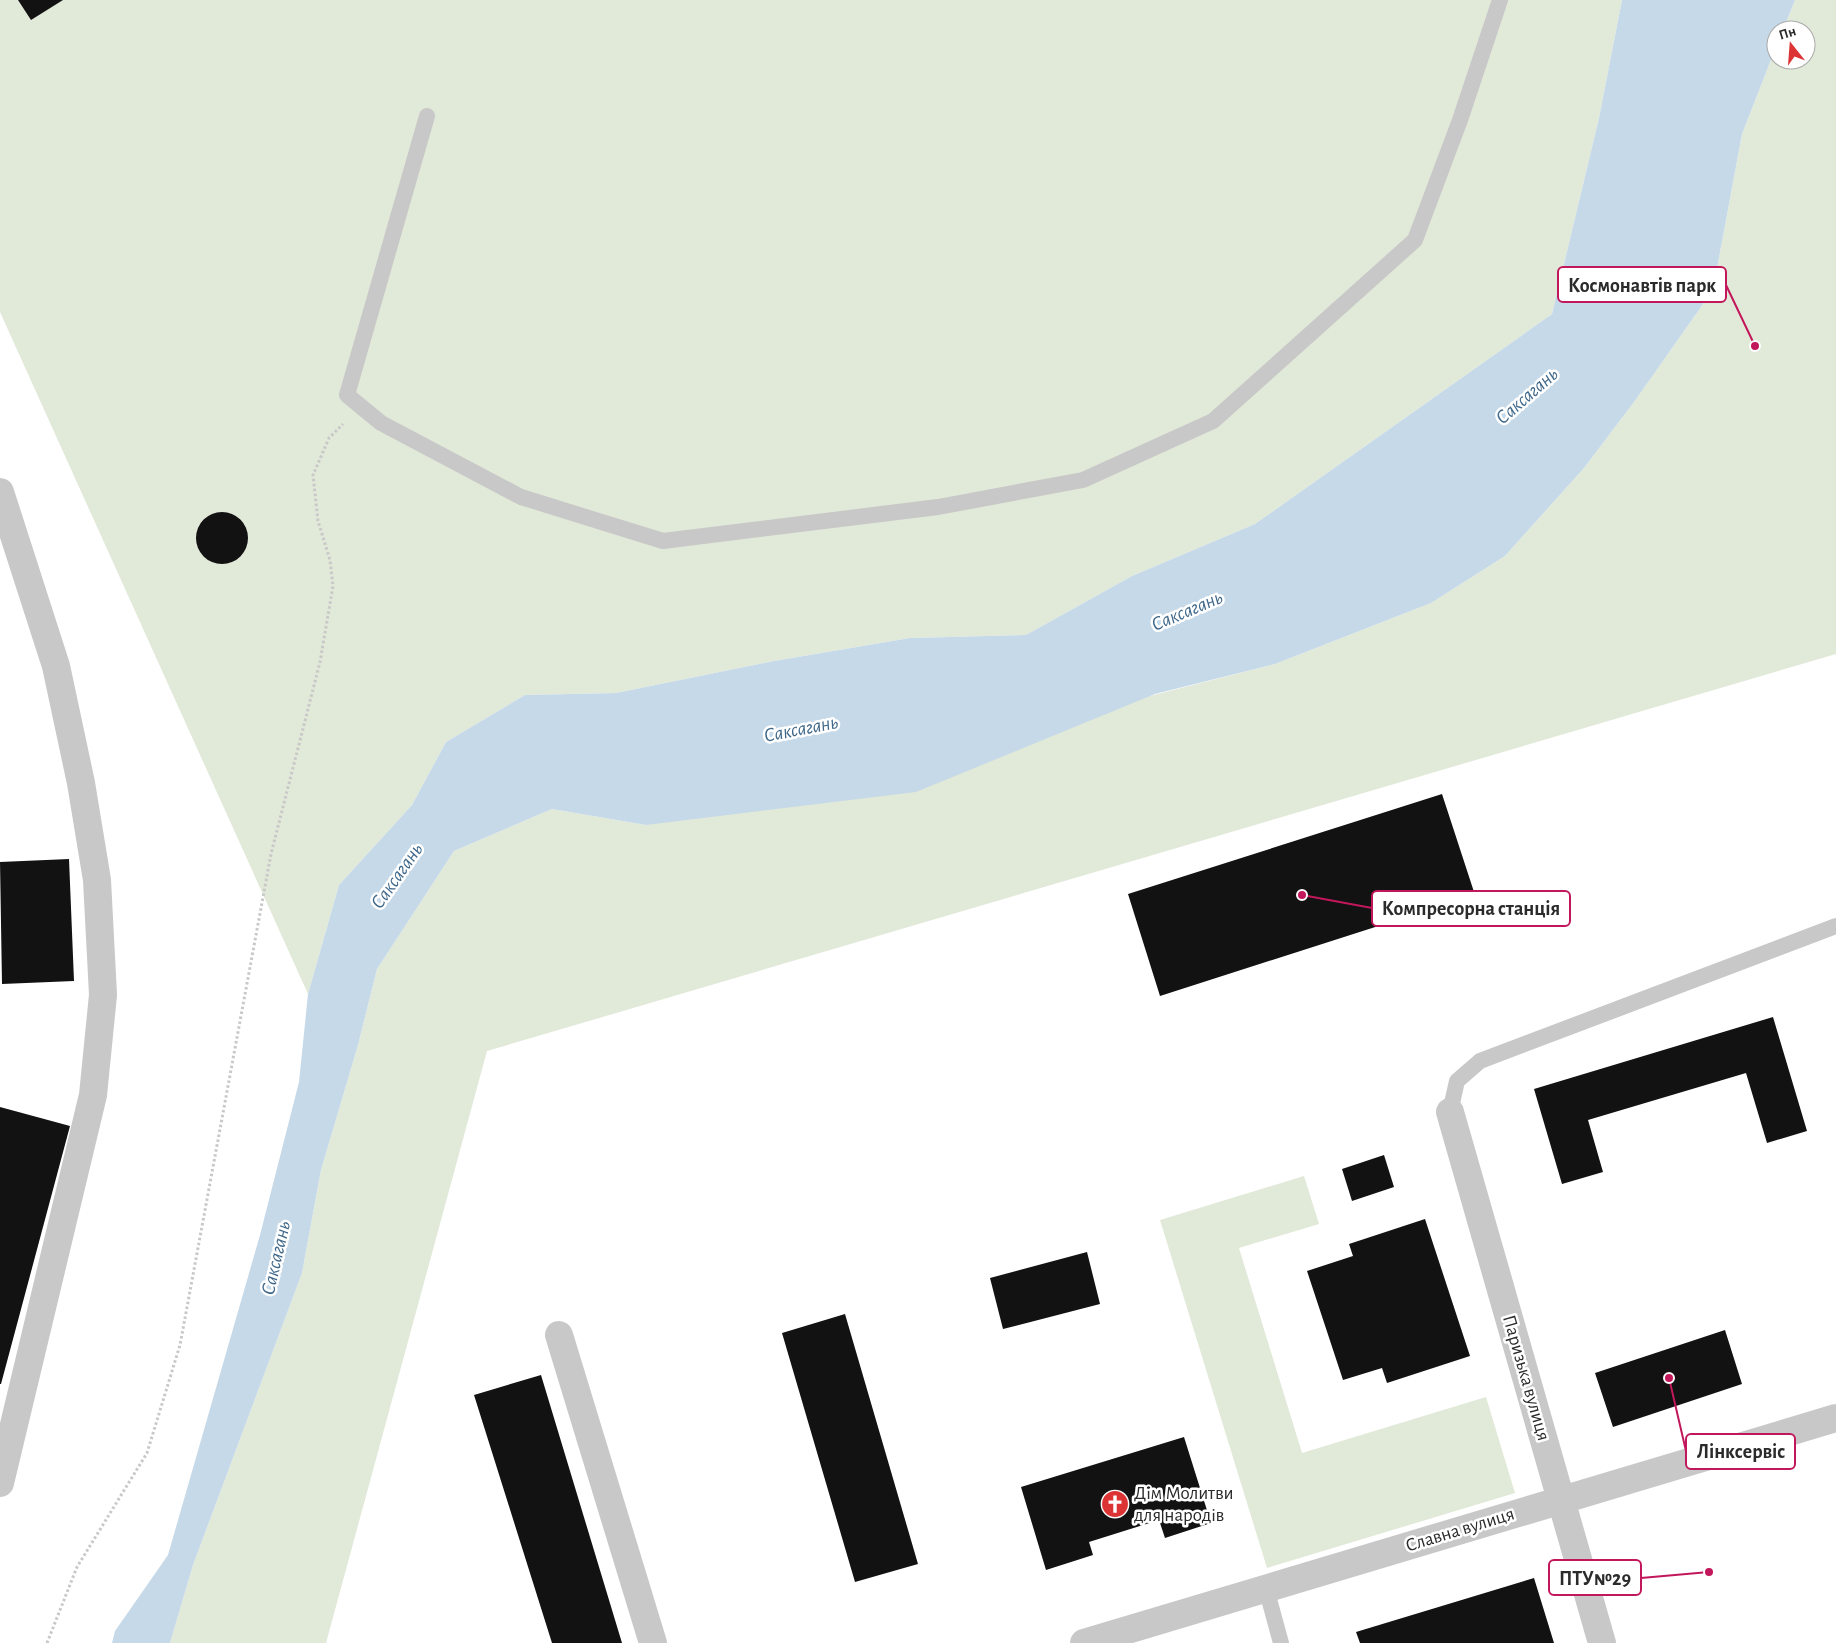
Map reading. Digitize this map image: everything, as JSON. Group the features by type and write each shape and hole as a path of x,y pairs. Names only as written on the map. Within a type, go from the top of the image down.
{"street":[{"path":"0,492 56,666 81,783 97,880 103,995 93,1095 0,1484"},
{"name":"Паризька вулиця","path":"1450,1112 1602,1643"},
{"path":"559,1335 653,1643"},
{"name":"Славна вулиця","path":"1084,1643 1836,1418"}],"lane":[{"path":"427,116 347,396 381,423 521,497 663,541 938,507 1083,480 1212,421 1415,240 1460,120 1500,0"},
{"path":"1450,1112 1457,1080 1480,1061 1836,926"},
{"path":"1266,1588 1281,1643"}],"path":[{"path":"47,1643 77,1567 147,1453 180,1344 271,854 320,662 333,586 330,560 318,521 313,475 329,438 360,406"}],"green space":[{"path":"0,0 1622,0 1599,118 1552,314 1255,524 1132,576 1026,635 910,638 774,661 616,693 525,695 446,742 412,805 339,885 308,994 0,312"},
{"path":"1795,0 1836,0 1836,654 487,1051 326,1643 170,1643 193,1565 302,1273 321,1170 358,1045 377,969 454,851 552,809 646,825 1275,664 1431,603 1505,556 1584,468 1634,402 1713,290 1742,134 1767,70 1816,70 1816,20 1787,20"},
{"path":"1304,1176 1319,1224 1239,1248 1302,1453 1486,1397 1515,1493 1267,1568 1160,1220"}],"water":[{"name":"Саксагань","path":"1622,0 1795,0 1787,20 1766,20 1767,70 1742,134 1713,290 1634,402 1584,468 1505,556 1431,603 1275,664 1155,694 916,792 646,825 552,809 454,851 377,969 358,1045 321,1170 302,1273 193,1565 170,1643 112,1643 115,1631 168,1555 260,1235 299,1082 308,994 339,885 412,805 446,742 525,695 616,693 774,661 910,638 1026,635 1132,576 1255,524 1552,314 1599,118"}],"building":[{"path":"18,0 63,0 31,20"},
{"path":"217,512 227,512 241,519 248,533 248,543 241,557 227,564 217,564 207,560 200,553 196,543 196,533 200,523 207,516"},
{"path":"1442,794 1475,895 1160,996 1128,894"},
{"path":"69,859 74,981 2,984 0,862"},
{"path":"1773,1017 1807,1131 1767,1143 1746,1073 1588,1120 1603,1172 1562,1184 1534,1089"},
{"path":"0,1107 70,1126 1,1384 0,1384"},
{"path":"1384,1155 1394,1187 1352,1201 1342,1169"},
{"path":"1425,1219 1470,1356 1387,1383 1382,1368 1343,1380 1307,1271 1353,1256 1349,1244"},
{"path":"1087,1252 1100,1304 1003,1329 990,1278"},
{"path":"845,1314 918,1564 855,1582 782,1333"},
{"path":"1725,1330 1742,1384 1613,1427 1595,1373"},
{"path":"541,1375 622,1643 552,1643 474,1395"},
{"name":"Дім Молитви для народів","path":"1184,1437 1211,1523 1165,1538 1159,1520 1089,1542 1093,1555 1046,1570 1021,1487"},
{"path":"1534,1578 1554,1643 1360,1643 1356,1632"}],"place":[{"name":"Космонавтів парк","path":"1755,346"},
{"name":"Компресорна станція","path":"1302,895"},
{"name":"Лінксервіс","path":"1669,1378"},
{"name":"Дім Молитви для народів","path":"1115,1504"},
{"name":"ПТУ№29","path":"1709,1572"}]}
